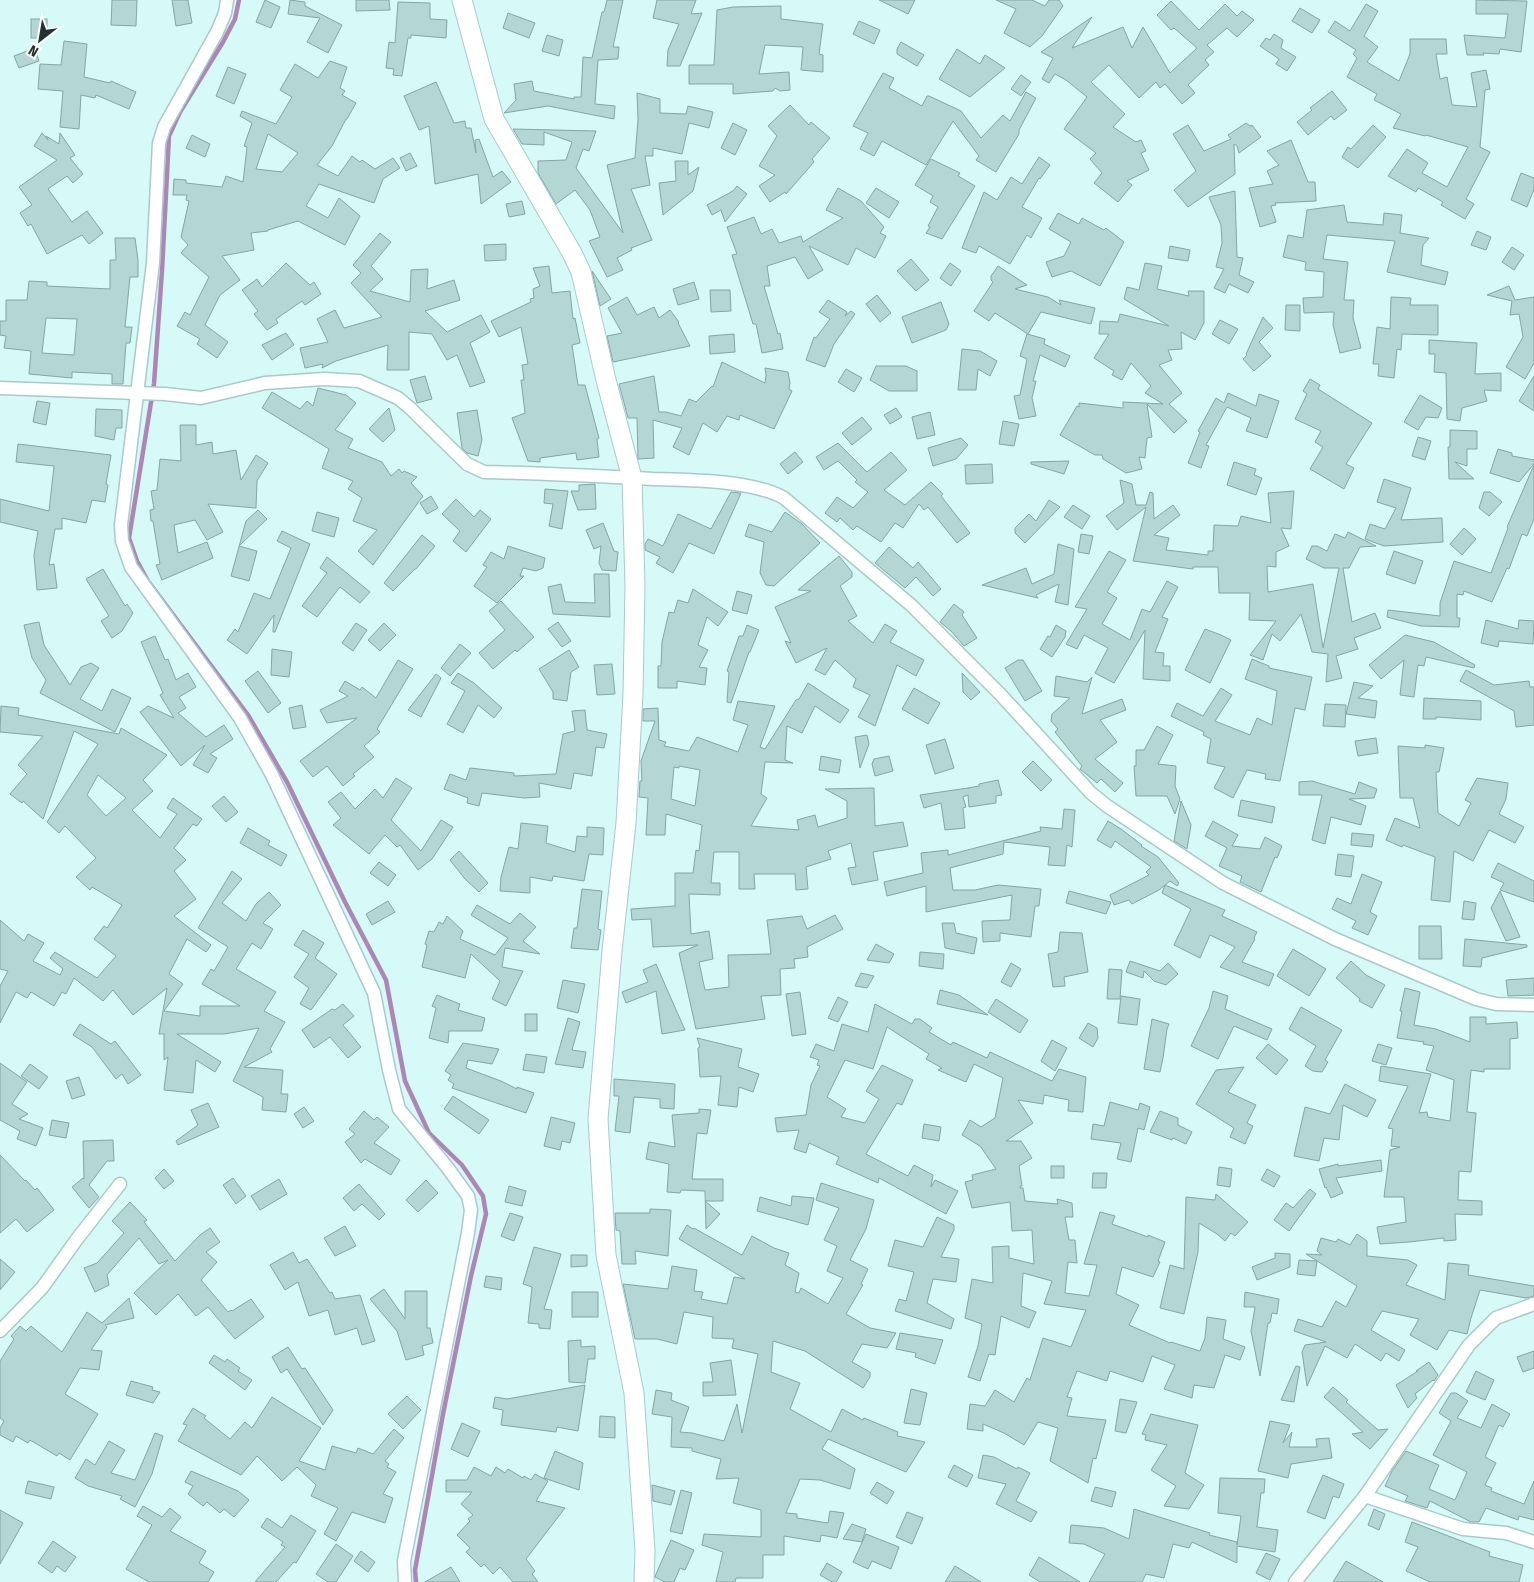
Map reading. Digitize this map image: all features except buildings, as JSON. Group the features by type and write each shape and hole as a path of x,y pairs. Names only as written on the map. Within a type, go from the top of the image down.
{"street":[{"path":"227,0 225,13 217,32 164,127 159,143 154,263 141,393 121,525 122,541 131,567 240,718 272,776 374,993 389,1070 400,1108 468,1196 471,1210 404,1560 405,1582"},
{"path":"462,0 494,119 572,253 581,272 606,380 632,478 635,585 633,704 626,823 612,951 598,1119 606,1255 634,1393 644,1550 644,1582"},
{"path":"0,388 165,394 201,398 265,383 324,378 359,381 398,398 467,464 484,472 702,481 762,488 774,492 784,498 910,605 1000,694 1091,793 1107,806 1222,883 1335,938 1476,1000 1496,1004 1534,1005"},
{"path":"0,1331 42,1288 120,1184"},
{"path":"1295,1582 1365,1496 1469,1344 1496,1318 1534,1304"},
{"path":"1365,1496 1464,1529 1506,1533 1534,1542"}],"waterway":[{"path":"239,0 235,19 180,112 169,136 154,384 129,538 137,561 148,581 248,715 287,782 345,902 386,980 405,1081 429,1133 462,1165 483,1196 486,1214 471,1276 443,1414 415,1570 416,1582"}]}
